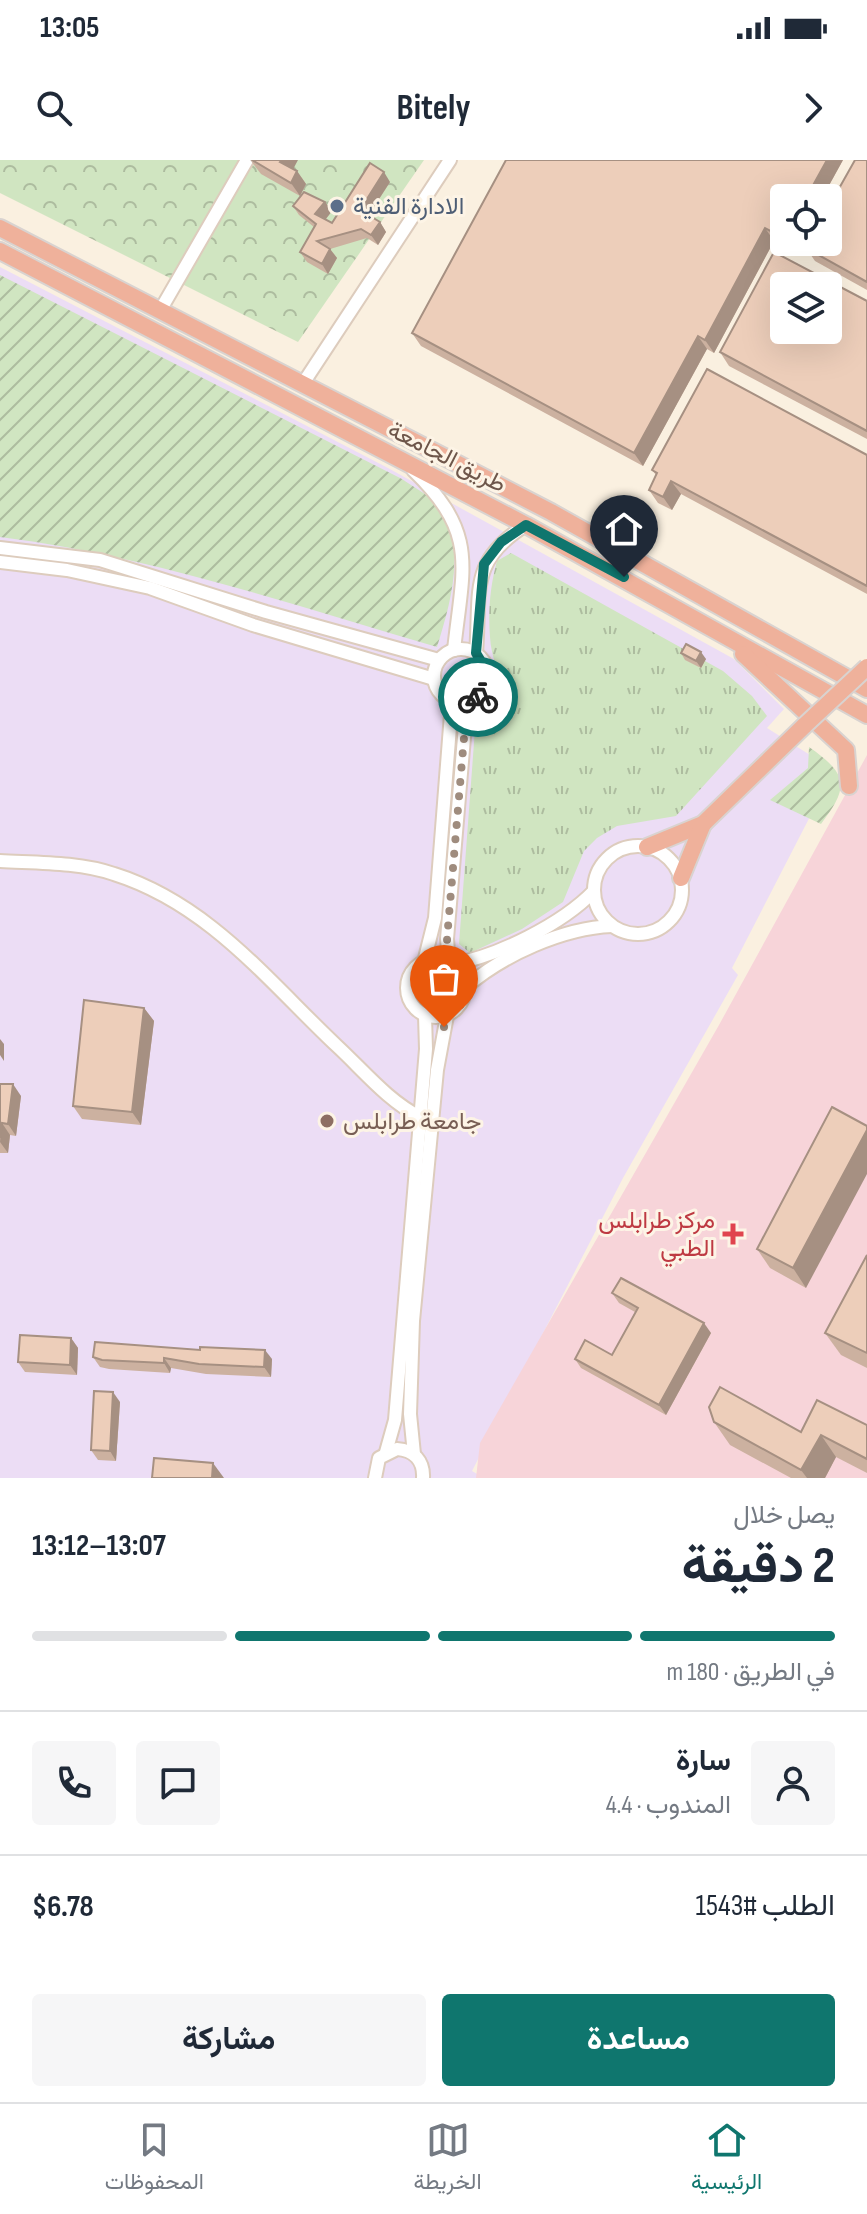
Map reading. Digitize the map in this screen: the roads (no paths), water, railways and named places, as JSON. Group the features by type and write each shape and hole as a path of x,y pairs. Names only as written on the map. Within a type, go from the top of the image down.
{"highway":[{"name":"طريق الجامعة","path":"0,228 551,512 867,689"},
{"name":"طريق الجامعة","path":"0,251 624,577 730,642 867,715"},
{"path":"730,642 846,750 849,786"},
{"path":"647,847 703,824 867,667"},
{"path":"681,878 703,824"}],"street":[{"path":"161,309 247,160"},
{"path":"304,382 444,162"},
{"path":"405,462 439,495 455,520 462,541 463,572 454,650"},
{"path":"476,653 454,650 439,660 434,679 440,693 452,701 467,702 480,695 488,681 486,666 476,653 484,564 501,542 526,525"},
{"path":"0,548 100,560 266,612 439,660"},
{"path":"0,562 67,570 150,588 253,625 434,679"},
{"path":"447,1016 425,1016 412,1005 407,989 411,973 424,962 435,918 452,701"},
{"path":"423,1478 421,1463 414,1454 410,1414 413,1321 437,1070 447,1016 461,1004 466,987 462,974 451,963 447,939 467,702"},
{"path":"647,847 668,858 681,878 681,901 668,923 647,933 623,932 612,926 599,911 595,880 606,860 625,848 647,847"},
{"path":"0,861 113,873 192,909 229,938 284,997 374,1082 420,1117"},
{"path":"424,962 451,963 481,957 558,920 594,891"},
{"path":"466,987 489,969 562,935 612,926"},
{"path":"375,1478 375,1465 386,1452 395,1420 426,1049 425,1016"},
{"path":"386,1452 397,1449 414,1454"}],"place":[{"name":"الادارة الفنية","path":"337,206"},
{"name":"جامعة طرابلس","path":"327,1121"},
{"name":"مركز طرابلس الطبي","path":"733,1234"}]}
